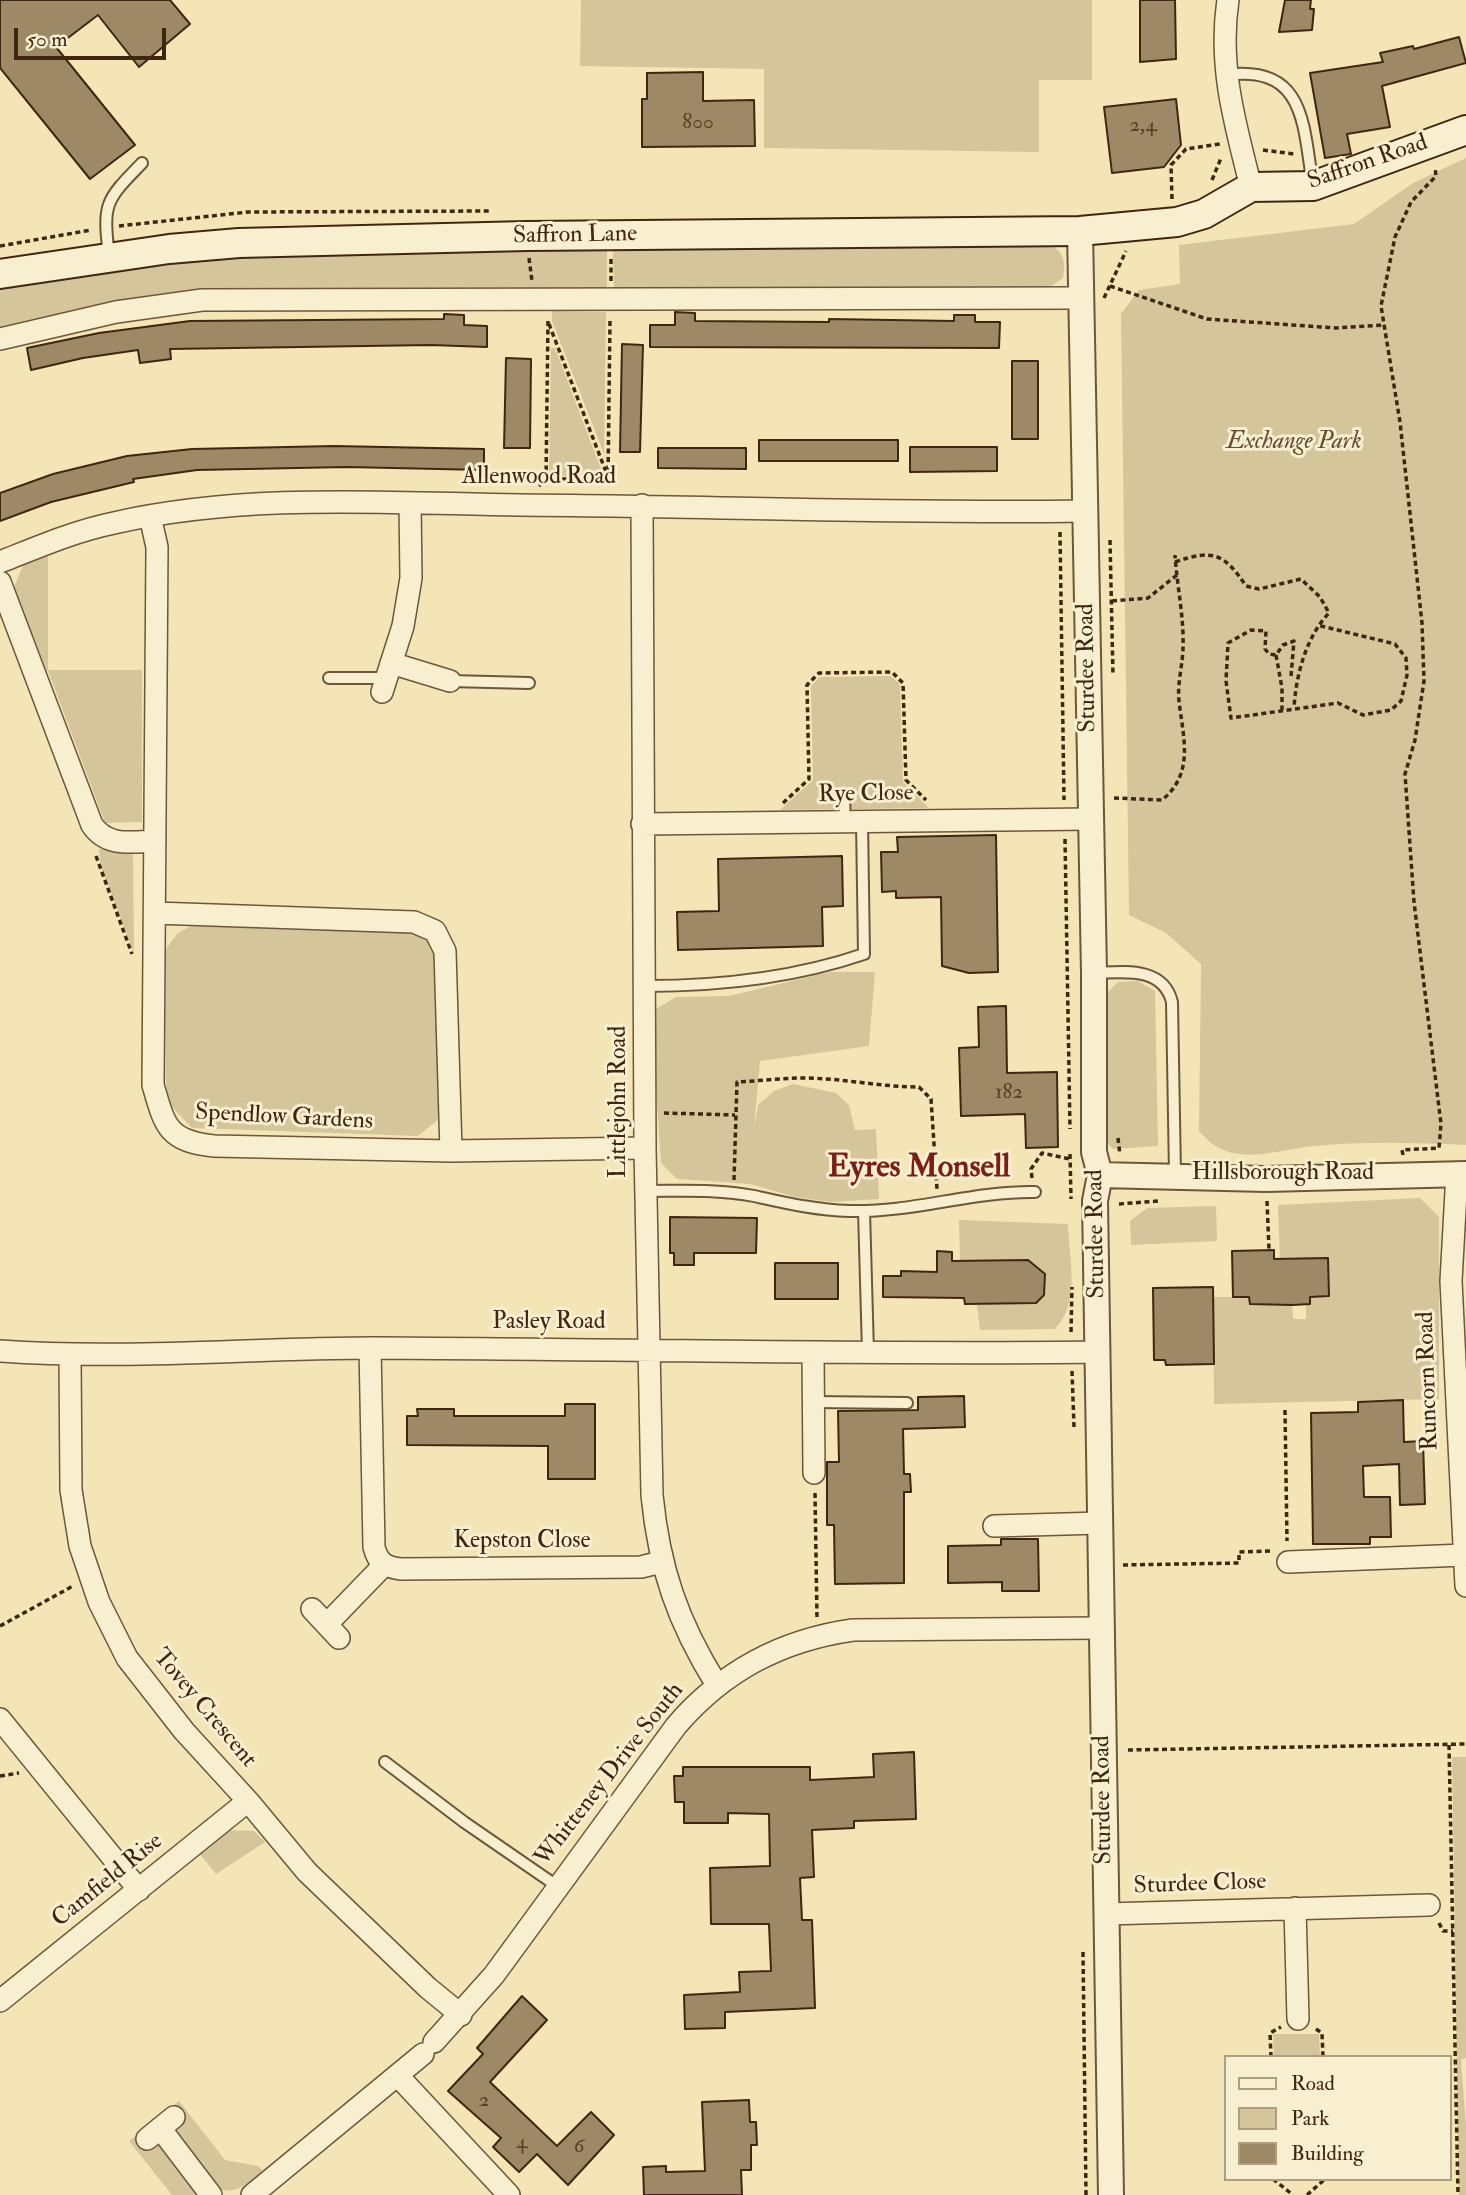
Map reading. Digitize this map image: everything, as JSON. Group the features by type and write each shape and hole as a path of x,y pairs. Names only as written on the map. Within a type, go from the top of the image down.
{"main road":[{"name":"Saffron Road","path":"1141,232 1204,214 1251,187 1313,186 1466,130"},
{"name":"Saffron Lane","path":"0,274 239,243 611,236 1141,232"}],"street":[{"path":"1228,0 1224,26 1225,75 1251,187"},
{"name":"Sturdee Road","path":"1080,231 1093,299 1085,511 1094,973 1094,1152 1101,1175 1095,1201 1111,2195"},
{"path":"0,339 116,312 202,300 610,297 1093,299"},
{"name":"Allenwood Road","path":"0,562 79,532 150,516 245,503 642,506 953,513 1085,511"},
{"path":"410,503 411,578 403,626 387,678 450,681"},
{"name":"Littlejohn Road","path":"642,506 645,1148 652,1495 661,1562 681,1618 717,1685"},
{"name":"Spendlow Gardens","path":"150,516 157,547 153,1085 161,1114 171,1130 187,1143 451,1151 645,1148"},
{"path":"0,582 92,825 99,835 108,840 155,841"},
{"name":"Rye Close","path":"642,824 1091,819"},
{"path":"155,913 414,922 435,931 445,951 448,985 451,1151"},
{"name":"Hillsborough Road","path":"1101,1175 1175,1174 1266,1179 1462,1173"},
{"name":"Runcorn Road","path":"1462,1173 1451,1281 1466,1586"},
{"path":"326,1624 384,1565 377,1558 374,1547 370,1348"},
{"name":"Pasley Road","path":"0,1351 69,1356 370,1348 649,1349 813,1353 1098,1352"},
{"path":"813,1353 814,1473"},
{"name":"Tovey Crescent","path":"69,1356 71,1490 80,1546 99,1602 127,1658 184,1731 248,1801 307,1872 428,1988 461,2015"},
{"path":"994,1526 1100,1523"},
{"path":"1287,1556 1464,1555"},
{"name":"Kepston Close","path":"384,1565 401,1569 617,1567 661,1562"},
{"name":"Whitteney Drive South","path":"256,2194 398,2076 461,2015 494,1975 676,1726 717,1685 760,1657 817,1635 889,1628 1101,1628"},
{"path":"0,1719 139,1890"},
{"name":"Camfield Rise","path":"0,2001 248,1801"},
{"name":"Sturdee Close","path":"1106,1914 1429,1905"},
{"name":"Sturdee Close","path":"1295,1908 1298,2019"},
{"path":"398,2076 509,2195"},
{"path":"161,2128 211,2195"}],"lane":[{"path":"1225,75 1247,72 1273,78 1286,86 1301,117 1313,186"},
{"path":"109,258 107,204 112,194 142,163"},
{"path":"329,678 387,678"},
{"path":"450,681 529,683"},
{"path":"646,986 730,984 864,954 853,821 844,799"},
{"path":"1094,973 1150,975 1169,990 1172,1002 1175,1174"},
{"path":"647,1191 705,1190 816,1209 864,1211 937,1205 1004,1191 1035,1192"},
{"path":"864,1211 868,1352"},
{"path":"813,1402 907,1403"},
{"path":"385,1762 557,1886"}],"path":[{"path":"1404,1173 1402,1150 1439,1147 1441,1124 1414,902 1405,774 1415,740 1424,681 1422,623 1399,422 1381,306 1395,237 1411,202 1436,176 1429,142"},
{"path":"1173,201 1171,165 1186,149 1228,143"},
{"path":"1093,299 1110,286 1141,232"},
{"path":"548,321 608,479 611,236"},
{"path":"1110,286 1207,319 1336,328 1384,325"},
{"path":"546,479 549,298"},
{"path":"1110,533 1113,680"},
{"path":"1175,562 1201,553 1230,562 1246,586 1259,589 1301,579 1320,597 1329,613 1317,625 1308,645 1294,708"},
{"path":"1114,798 1162,800 1177,788 1182,774 1184,721 1179,700 1183,618 1175,555"},
{"path":"1112,601 1147,598 1177,575"},
{"path":"1276,655 1269,654 1265,649 1266,631 1251,630 1228,643 1227,698 1231,718 1338,703 1363,715 1391,710 1405,693 1406,658 1395,644 1317,625"},
{"path":"1282,710 1282,688 1276,655 1283,645 1293,641 1291,676"},
{"path":"775,822 775,810 809,779 807,685 819,673 892,672 903,683 906,780 933,807 934,820"},
{"path":"1114,785 1115,811"},
{"path":"92,825 89,838 135,960 154,973"},
{"path":"734,1194 737,1082 803,1078 862,1082 889,1088 919,1087 931,1099 937,1205"},
{"path":"645,1113 735,1115"},
{"path":"1118,1135 1126,1176 1119,1216"},
{"path":"1035,1192 1031,1169 1042,1153 1070,1159"},
{"path":"1119,1205 1134,1201 1160,1201"},
{"path":"1254,1201 1267,1201 1269,1250"},
{"path":"1123,1565 1239,1563 1239,1552 1287,1556 1285,1410"},
{"path":"814,1473 817,1635"},
{"path":"1123,1551 1124,1578"},
{"path":"0,1626 90,1577"},
{"path":"1127,1737 1128,1763"},
{"path":"1128,1750 1466,1744"},
{"path":"1449,1745 1458,2195"},
{"path":"1271,2055 1270,2033 1298,2019 1322,2033 1323,2055"},
{"path":"1276,2181 1293,2195"},
{"path":"1307,2195 1323,2181"}],"green space":[{"path":"581,0 1092,0 1092,80 1039,80 1039,152 764,148 764,69 580,66"},
{"name":"Exchange Park","path":"1466,158 1466,1145 1353,1143 1250,1155 1229,1152 1212,1144 1199,1131 1201,964 1166,933 1129,915 1121,314 1139,290 1180,284 1179,245 1354,224 1413,183"},
{"path":"1050,243 1061,254 1064,267 1063,278 1050,287 614,289 613,247"},
{"path":"607,249 607,290 261,290 126,300 0,329 0,287 234,254"},
{"path":"552,311 606,312 604,454 552,321"},
{"path":"551,348 555,348 604,477 549,476"},
{"path":"48,552 48,670 142,670 142,822 105,823 48,671 42,670 13,590 25,560"},
{"path":"891,676 900,684 903,782 929,808 780,810 813,780 811,686 820,677"},
{"path":"99,849 123,849 133,853 134,953 100,864"},
{"path":"191,926 412,928 427,938 439,960 440,1118 418,1136 192,1128 171,1106 166,1090 165,950 178,933"},
{"path":"830,972 875,972 869,1046 760,1061 754,1128 758,1105 774,1091 793,1084 836,1093 849,1105 855,1130 876,1129 879,1199 831,1202 795,1197 750,1184 677,1179 661,1163 651,1012 676,997 729,996"},
{"path":"1138,981 1155,991 1158,1146 1113,1149 1104,1139 1104,996 1118,982"},
{"path":"1420,1198 1439,1217 1439,1399 1214,1404 1213,1297 1249,1297 1250,1304 1292,1303 1293,1319 1306,1319 1306,1304 1310,1304 1310,1297 1329,1296 1328,1258 1280,1259 1278,1205"},
{"path":"1216,1206 1217,1241 1131,1245 1130,1221 1147,1208"},
{"path":"959,1220 1068,1224 1071,1293 1063,1318 1055,1329 980,1330 977,1304 1036,1303 1044,1295 1045,1274 1035,1265 1026,1265 1025,1260 960,1260"},
{"path":"1452,1757 1466,1757 1466,2058 1461,2059 1466,2127 1466,2195 1459,2195"},
{"path":"227,1830 254,1831 265,1842 216,1874 199,1853"},
{"path":"1273,2034 1319,2034 1320,2055 1274,2055"},
{"path":"179,2101 225,2160 258,2166 263,2171 237,2189 219,2189 175,2132 169,2109"},
{"path":"140,2133 160,2144 203,2195 172,2195 129,2141"}],"building":[{"path":"0,0 170,0 190,24 139,67 98,15 56,47 135,145 90,179 0,68"},
{"path":"1140,0 1175,0 1176,59 1140,62"},
{"path":"1285,0 1311,0 1310,9 1314,9 1312,30 1279,32"},
{"path":"1459,37 1466,63 1382,86 1390,127 1347,134 1351,154 1325,158 1310,73 1383,62 1380,53 1413,46 1414,49"},
{"path":"703,72 703,101 754,100 755,146 642,147 642,99 647,99 647,73"},
{"path":"1176,99 1181,145 1164,167 1112,173 1104,107"},
{"path":"675,312 695,313 695,321 954,321 954,315 975,315 975,322 1000,322 999,348 650,347 650,325 675,325"},
{"path":"444,314 464,315 464,325 487,326 487,347 431,345 170,349 171,359 140,363 138,350 83,358 31,370 27,348 99,333 190,321 444,319"},
{"path":"622,344 643,345 640,452 620,452"},
{"path":"506,358 531,359 530,448 504,448"},
{"path":"1012,361 1038,361 1038,439 1012,439"},
{"path":"759,440 898,440 898,461 759,461"},
{"path":"334,446 484,449 484,470 347,467 197,470 133,479 134,482 51,502 0,521 0,493 53,474 127,456 192,449"},
{"path":"910,447 997,447 997,471 910,472"},
{"path":"658,448 746,448 746,469 658,468"},
{"path":"996,835 998,972 969,973 942,966 941,897 896,898 896,891 882,892 881,852 898,852 897,837"},
{"path":"842,856 843,906 822,907 823,946 678,950 677,912 719,911 718,859"},
{"path":"1006,1006 1007,1073 1057,1072 1058,1147 1026,1148 1025,1114 961,1116 959,1048 979,1047 978,1007"},
{"path":"670,1217 757,1218 756,1253 694,1253 694,1265 674,1265 674,1253 670,1253"},
{"path":"1274,1250 1274,1259 1328,1258 1329,1296 1310,1297 1310,1304 1292,1305 1250,1304 1249,1297 1233,1297 1232,1251"},
{"path":"937,1251 952,1252 952,1261 1028,1260 1045,1274 1044,1295 1036,1303 965,1304 964,1298 883,1297 883,1276 901,1276 901,1271 937,1272"},
{"path":"775,1263 838,1263 838,1299 775,1299"},
{"path":"1213,1287 1214,1364 1166,1365 1165,1360 1154,1360 1153,1288"},
{"path":"964,1396 965,1427 903,1429 904,1474 910,1474 911,1492 904,1492 904,1583 835,1584 834,1525 827,1525 827,1462 839,1462 838,1411 918,1410 918,1397"},
{"path":"1403,1400 1404,1442 1423,1441 1425,1504 1400,1505 1399,1464 1363,1466 1364,1497 1390,1497 1391,1537 1370,1537 1370,1544 1313,1544 1311,1413 1358,1412 1358,1402"},
{"path":"565,1404 595,1404 595,1479 548,1479 548,1446 407,1445 407,1416 418,1416 417,1409 454,1409 454,1416 565,1416"},
{"path":"1001,1539 1038,1539 1039,1591 1002,1591 1002,1582 948,1583 948,1546 1001,1545"},
{"path":"914,1752 916,1819 854,1821 854,1828 812,1830 814,1877 800,1878 802,1920 812,1920 815,2008 725,2012 725,2028 685,2029 684,1995 740,1992 739,1972 771,1971 769,1924 711,1924 710,1868 770,1866 769,1814 728,1813 728,1823 684,1823 684,1802 675,1802 674,1776 683,1776 683,1767 810,1767 810,1780 874,1777 873,1754"},
{"path":"522,1996 547,2020 490,2082 557,2146 591,2112 614,2135 568,2185 537,2154 519,2172 493,2147 501,2138 448,2091 483,2054 477,2048"},
{"path":"749,2100 750,2122 756,2122 757,2145 751,2145 751,2170 741,2170 742,2195 644,2195 643,2167 666,2166 666,2172 705,2171 702,2102"}],"district":[{"name":"Eyres Monsell","path":"919,1169"}]}
